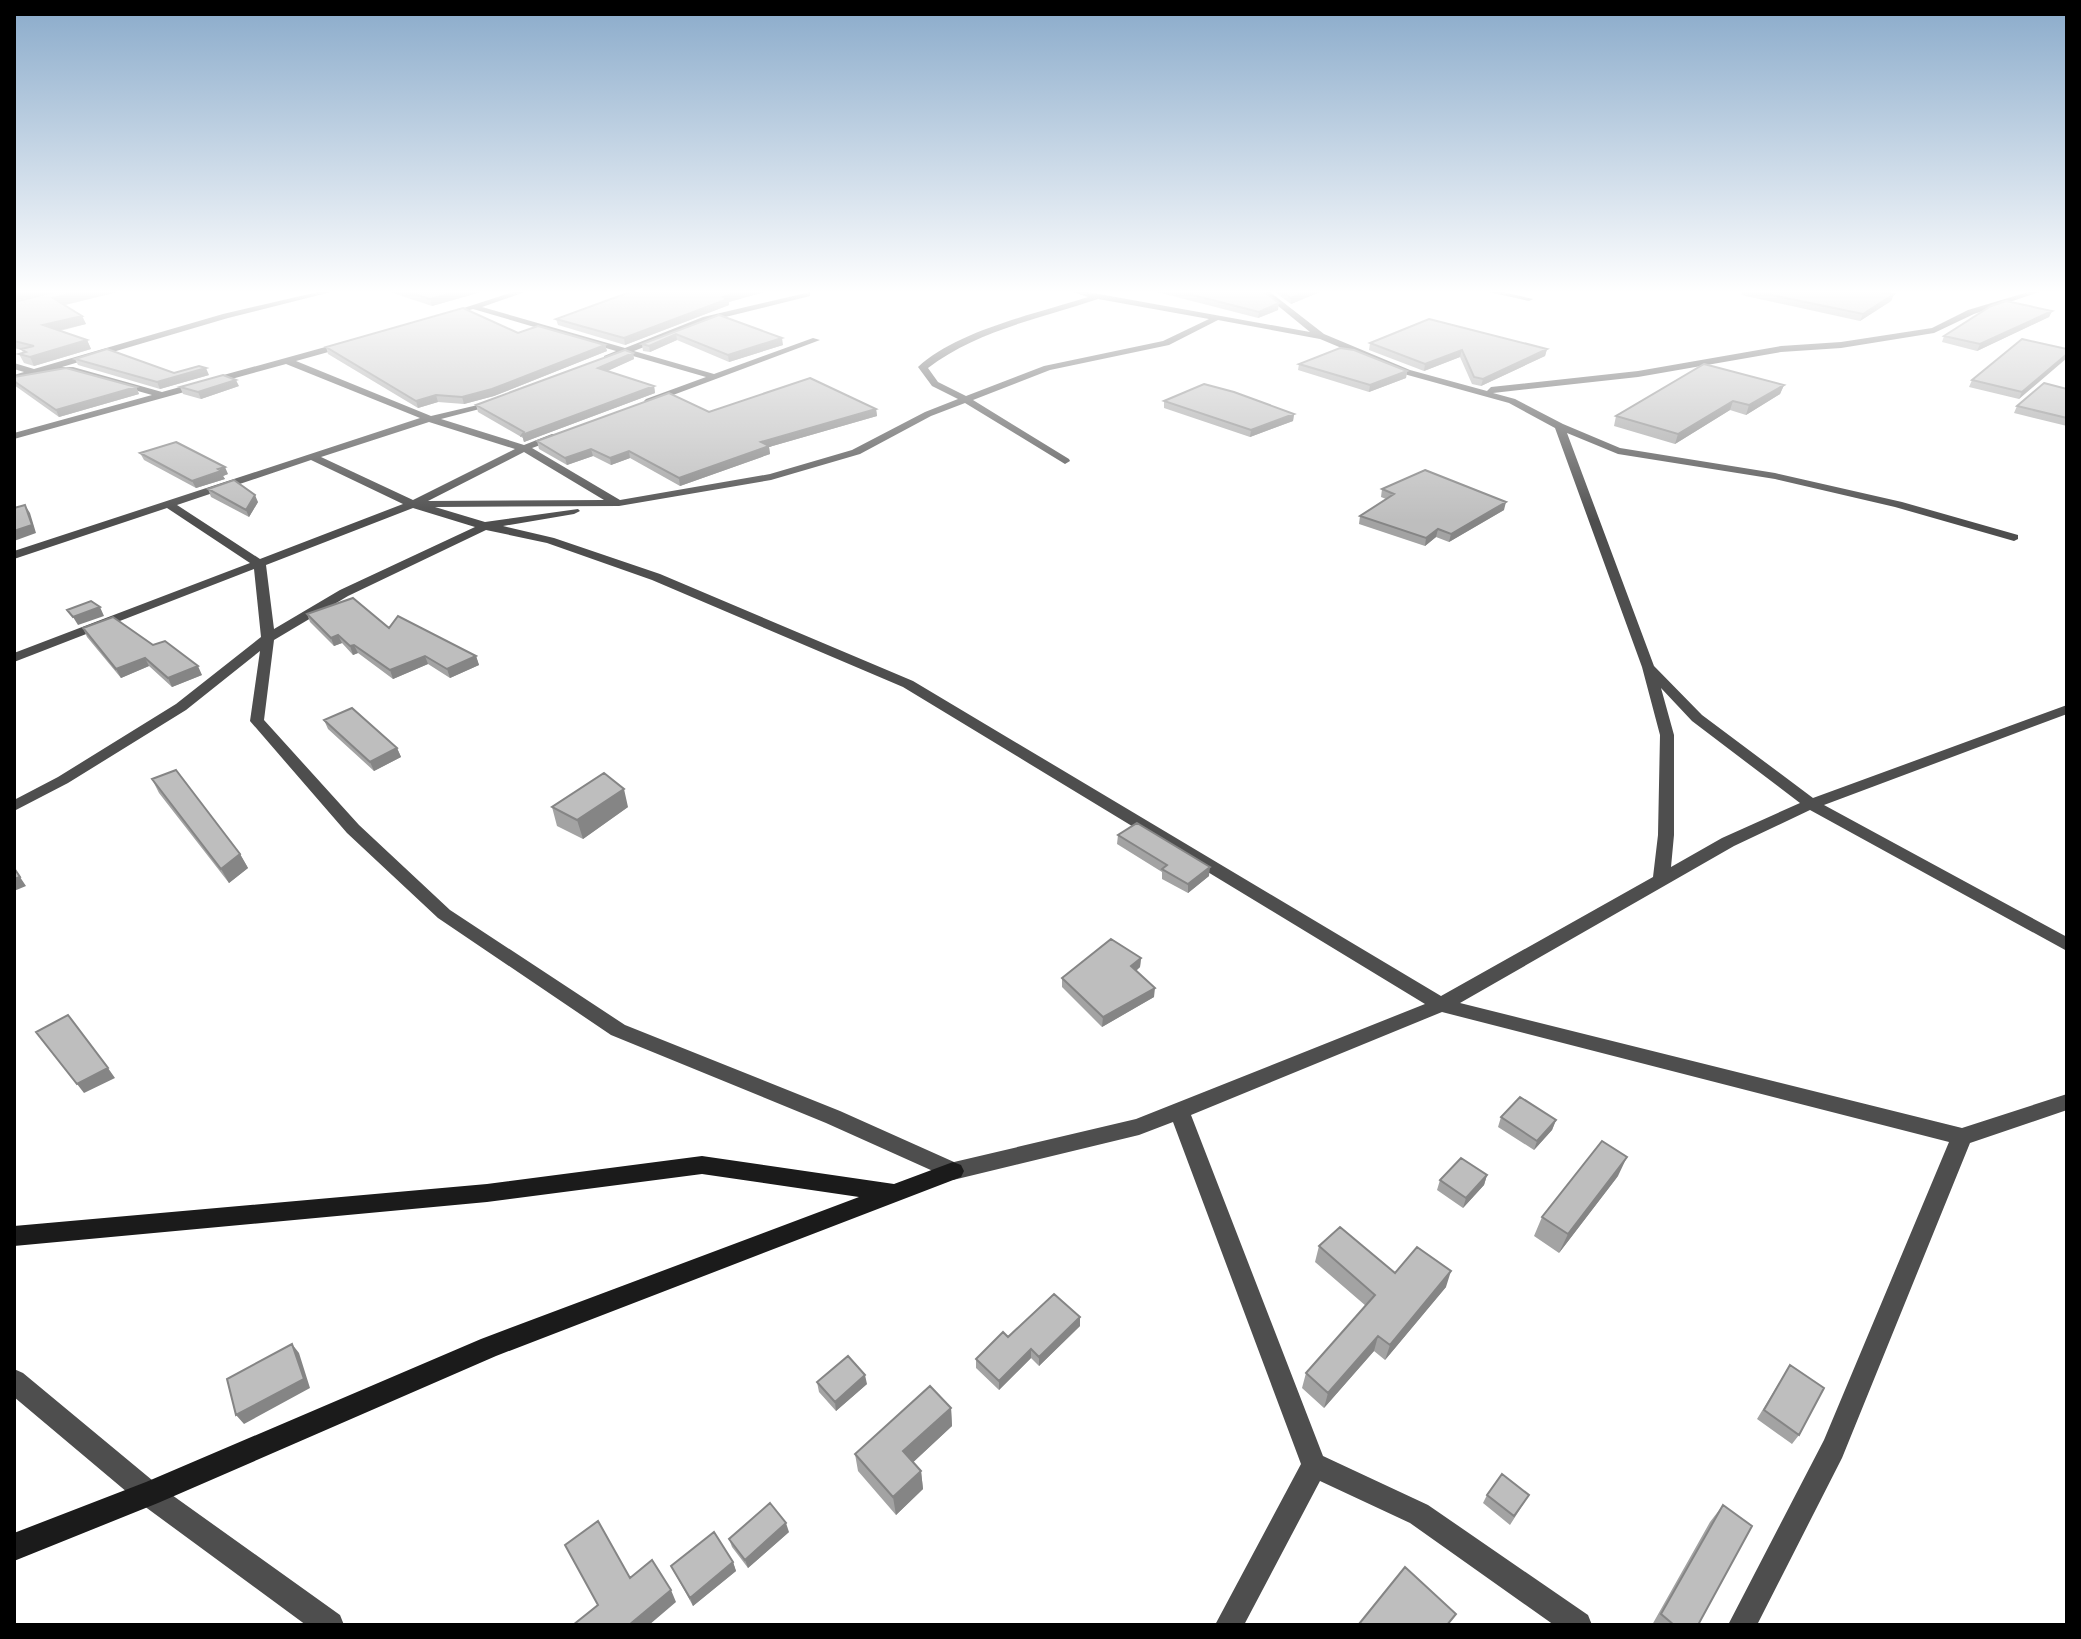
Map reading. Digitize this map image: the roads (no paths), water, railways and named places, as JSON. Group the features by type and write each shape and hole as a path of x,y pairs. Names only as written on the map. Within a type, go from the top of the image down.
{"street":[{"path":"22,368 34,372 70,369 164,396"},
{"path":"14,378 46,368"},
{"path":"14,436 261,368"},
{"path":"306,368 430,419 524,448 619,503"},
{"path":"687,368 715,377"},
{"path":"642,404 738,368"},
{"path":"924,368 935,384 1065,461"},
{"path":"14,806 63,780 181,707 268,638 344,593 485,526 771,477 856,452 965,399 1046,368"},
{"path":"1399,368 1512,401 1559,426 1618,451 1775,476 1898,504 2014,537"},
{"path":"1482,391 1670,368"},
{"path":"14,555 311,456 512,395"},
{"path":"1559,426 1648,667 1667,735 1666,835 1661,880"},
{"path":"14,658 413,504 524,448 568,431"},
{"path":"311,456 413,504 485,526 550,540 656,577 908,684 1441,1005 1962,1137 2067,1102"},
{"path":"167,503 260,564"},
{"path":"413,504 619,503"},
{"path":"260,564 268,638 257,721 353,829 444,914 618,1030 833,1117 953,1171"},
{"path":"1648,667 1697,718 1811,804 2067,945"},
{"path":"14,1547 149,1494 489,1347 953,1171 1139,1127 1441,1005 1728,842 1811,804 2067,709"},
{"path":"1179,1111 1314,1465 1419,1514 1578,1625"},
{"path":"1742,1625 1833,1449 1962,1137"},
{"path":"14,1236 487,1193 702,1165 895,1193"},
{"path":"14,1381 149,1494 330,1625"},
{"path":"1229,1625 1314,1465"}]}
